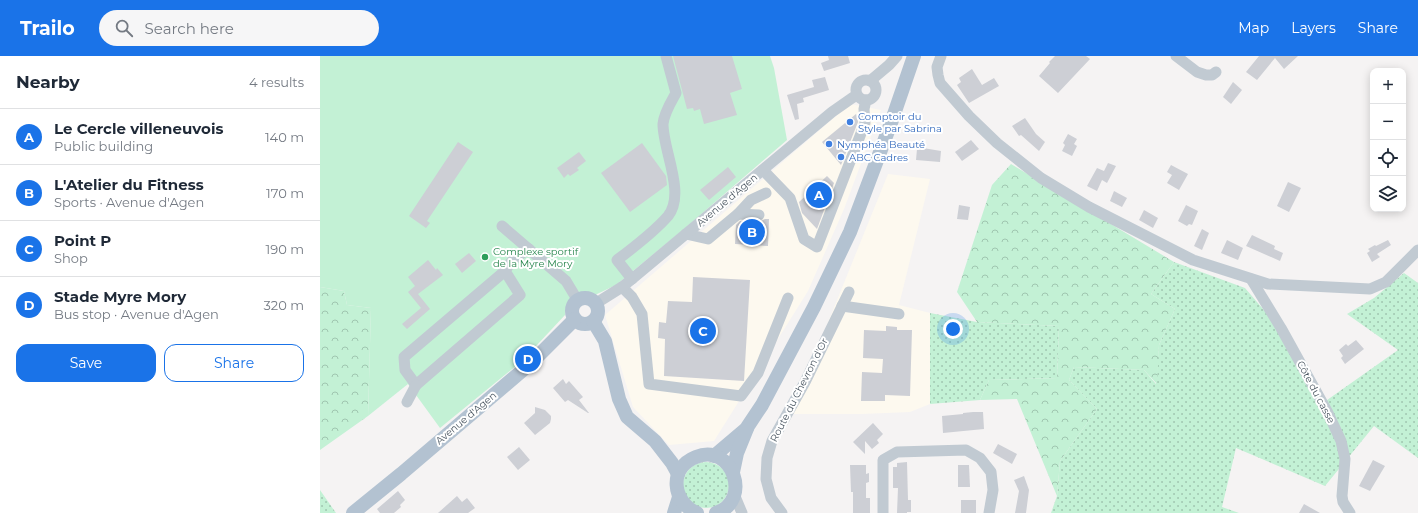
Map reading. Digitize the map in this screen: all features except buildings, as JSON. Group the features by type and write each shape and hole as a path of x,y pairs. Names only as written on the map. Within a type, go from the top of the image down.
{"main road":[{"path":"718,513 731,502 734,494 736,487 733,472 748,426 762,405 814,307 850,232 889,130 914,56"},
{"path":"585,299 592,301 595,304 597,314 593,321 581,324 575,319 572,311 573,307 578,301 585,299"},
{"name":"Avenue d'Agen","path":"353,513 368,502 530,364 575,319"},
{"path":"593,321 606,341 619,399 627,417 655,441 689,460"},
{"path":"714,456 748,426"},
{"path":"655,441 672,463 678,474"},
{"path":"697,513 690,510 683,504 676,489 678,474 682,466 697,456 714,456 725,462 733,472"},
{"path":"674,513 679,497"}],"street":[{"path":"632,279 617,260 643,239 668,215 675,198 674,180 666,147 663,122 668,108 676,94 666,56"},
{"path":"870,81 897,56"},
{"path":"941,56 937,68 940,83 969,116 997,143 1041,178 1089,207 1193,260 1268,284 1370,289 1386,282 1418,250"},
{"path":"1176,56 1202,74 1212,75 1216,72"},
{"path":"763,170 790,198 804,239 817,247 865,123 862,101 857,88 863,81 870,81 876,86 875,95 873,98 862,101"},
{"name":"Avenue d'Agen","path":"595,304 632,279 832,112 852,98 862,101"},
{"path":"686,234 708,239 738,214 751,200 766,193"},
{"path":"738,214 759,215"},
{"path":"502,226 566,281 578,301"},
{"path":"416,385 405,370 404,357 505,271 510,262 518,255 529,249"},
{"path":"407,402 416,385 520,295 505,271"},
{"name":"Côte du casse","path":"1251,279 1292,348 1328,413 1341,440 1345,459 1342,496 1343,502 1350,513"},
{"path":"622,287 632,297 642,314 649,384 741,396 758,373 788,298"},
{"name":"Route du Chevron d'Or","path":"782,513 771,498 766,479 767,458 772,441 804,382 849,292"},
{"path":"842,306 899,314"},
{"path":"883,513 883,460 897,452 966,450 980,458 990,472 993,490 989,513"},
{"path":"734,494 742,513"}],"shaded area":[{"path":"850,104 881,110 844,209 808,291 714,441 669,445 633,407 605,315"},
{"path":"888,174 930,179 899,305 930,313 930,404 910,412 791,414"}],"green space":[{"name":"Complexe sportif de la Myre Mory","path":"320,56 770,56 774,68 787,140 684,229 616,285 595,295 582,292 567,303 565,315 522,361 440,428 408,384 368,416 371,308 347,305 344,291 320,287"},
{"path":"1011,164 1174,262 1151,294 1175,309 1159,345 1157,384 1144,370 1074,367 1069,380 1097,409 1060,461 1057,496 1017,399 980,400 989,380 1057,378 1059,326 977,322 957,292 992,185"},
{"path":"1174,262 1245,288 1269,316 1320,405 1398,350 1347,314 1374,298 1404,273 1418,283 1418,458 1374,426 1325,486 1236,448 1222,507 1239,513 1051,513 1057,496 1060,461 1097,409 1069,380 1074,367 1144,370 1156,384 1159,345 1175,309 1151,294"},
{"path":"320,287 344,291 347,305 371,308 368,416 320,450"},
{"path":"930,313 977,322 1059,326 1057,378 989,380 980,400 930,404"},
{"path":"711,462 723,468 728,476 728,494 723,502 715,507 701,508 689,502 684,494 683,480 689,468 697,463"},
{"path":"320,490 336,513 320,513"}],"place":[{"name":"Comptoir du Style par Sabrina","path":"850,122"},
{"name":"Nymphéa Beauté","path":"829,144"},
{"name":"ABC Cadres","path":"841,157"},
{"name":"Le Cercle villeneuvois","path":"819,195"},
{"name":"L'Atelier du Fitness","path":"752,232"},
{"name":"Complexe sportif de la Myre Mory","path":"485,257"},
{"name":"Point P","path":"703,331"},
{"name":"Stade Myre Mory","path":"528,359"}]}
